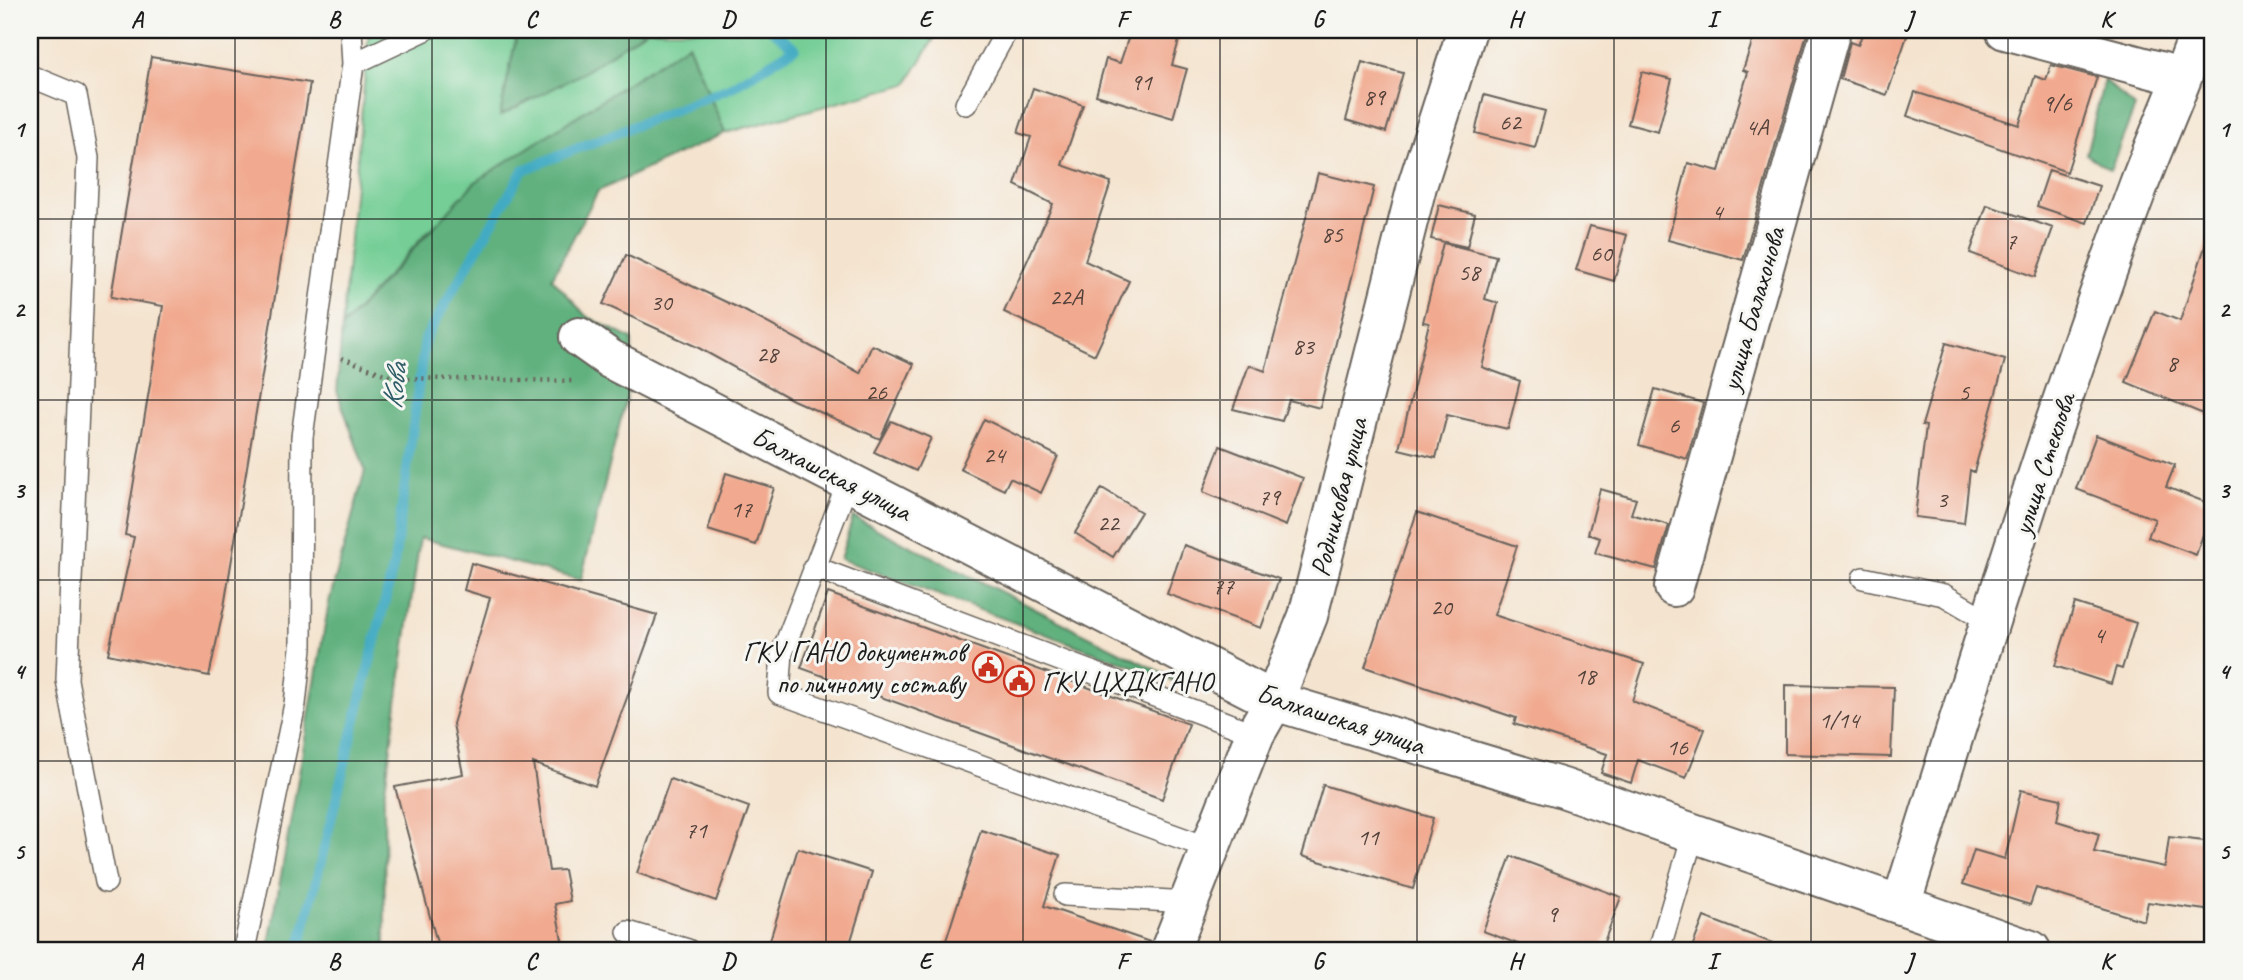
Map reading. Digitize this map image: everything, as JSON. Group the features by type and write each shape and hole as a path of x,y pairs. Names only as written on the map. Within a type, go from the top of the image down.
{"street":[{"name":"Родниковая улица","path":"1170,950 1255,734 1274,701 1308,616 1418,186 1467,30"},
{"name":"улица Балахонова","path":"1674,587 1831,30"},
{"path":"2005,30 2198,51"},
{"name":"улица Стеклова","path":"1901,905 1990,622 2138,187 2198,51"},
{"name":"Балхашская улица","path":"579,337 610,359 1274,701 1563,788 2031,950"}],"lane":[{"path":"244,950 295,704 301,648 302,437 353,64 351,30"},
{"path":"353,64 425,30"},
{"path":"966,104 1007,30"},
{"path":"30,76 76,95 88,158 67,680 106,882"},
{"path":"848,482 782,653 779,693 1209,848"},
{"path":"814,567 1255,734"},
{"path":"1863,578 1944,595 1990,622"},
{"path":"1659,950 1693,835"},
{"path":"1065,895 1189,902"},
{"path":"628,932 688,950"}],"path":[{"path":"348,361 395,378 579,381"}],"green space":[{"path":"369,30 501,30 516,38 500,115 581,74 646,30 939,30 907,84 725,133 688,44 427,232 342,327"},
{"path":"501,30 646,30 581,74 500,116 516,39"},
{"path":"688,44 725,133 598,191 552,278 586,316 632,339 630,382 581,580 420,538 384,796 385,950 271,950 270,938 329,602 365,470 337,391 342,327 474,183"},
{"path":"2104,80 2135,107 2110,170 2086,154"},
{"path":"853,517 1190,687 840,559"}],"building":[{"path":"1131,30 1156,30 1180,37 1172,65 1187,69 1173,118 1096,95 1106,59 1120,63"},
{"path":"1756,30 1808,30 1743,260 1668,240 1688,163 1719,171 1748,72 1743,70"},
{"path":"1864,30 1909,30 1887,95 1840,79 1850,42 1858,45"},
{"path":"151,57 310,83 224,607 209,676 108,654 134,537 125,535 163,306 111,297"},
{"path":"1362,62 1403,73 1386,132 1346,120"},
{"path":"2051,65 2097,77 2067,172 1907,116 1915,92 2019,125 2035,76 2046,80"},
{"path":"1642,72 1672,79 1658,132 1628,124"},
{"path":"1033,88 1083,105 1062,165 1111,182 1085,261 1129,281 1095,355 1004,312 1053,204 1015,185 1031,137 1018,133"},
{"path":"1484,95 1545,111 1535,148 1475,133"},
{"path":"2049,170 2099,186 2087,223 2037,206"},
{"path":"1318,173 1374,187 1320,408 1289,400 1282,421 1233,409 1249,365 1265,371"},
{"path":"1439,205 1475,214 1467,247 1431,239"},
{"path":"1987,205 2053,228 2035,277 1970,253"},
{"path":"1590,226 1627,235 1614,281 1576,270"},
{"path":"2208,238 2213,239 2213,418 2126,382 2155,311 2180,321"},
{"path":"1443,243 1496,256 1485,299 1498,303 1482,367 1520,381 1508,429 1447,415 1436,458 1399,449 1429,323 1423,322"},
{"path":"626,255 743,310 860,373 872,345 914,364 880,439 793,400 697,347 603,304"},
{"path":"1946,343 2005,360 1974,472 1970,470 1964,523 1915,517 1926,426 1922,425"},
{"path":"1655,389 1703,403 1687,459 1639,445"},
{"path":"984,419 1058,456 1041,493 1010,478 1004,490 960,469"},
{"path":"891,421 931,438 916,471 874,452"},
{"path":"2096,435 2175,465 2166,487 2213,505 2196,555 2148,537 2155,519 2076,489"},
{"path":"1220,446 1303,478 1286,526 1203,492"},
{"path":"726,473 774,488 756,545 708,530"},
{"path":"1102,488 1141,512 1113,557 1075,533"},
{"path":"1600,489 1636,499 1631,514 1669,525 1656,569 1595,553 1600,538 1588,534"},
{"path":"1417,512 1517,546 1494,615 1644,664 1632,701 1705,729 1686,778 1638,760 1631,783 1601,773 1607,754 1514,724 1516,718 1365,667"},
{"path":"1184,545 1279,579 1261,628 1167,594"},
{"path":"471,563 657,615 595,786 533,763 549,871 564,870 570,901 555,904 564,950 439,950 395,787 463,774 453,724 490,598 464,590"},
{"path":"828,593 1189,724 1162,799 801,668"},
{"path":"2075,603 2136,623 2122,669 2116,667 2111,684 2055,666"},
{"path":"1785,685 1894,687 1891,757 1785,754"},
{"path":"670,779 749,807 716,901 637,873"},
{"path":"1323,785 1433,818 1413,889 1302,856"},
{"path":"2021,790 2061,799 2057,821 2099,834 2094,852 2165,867 2169,837 2213,842 2213,911 2148,902 2144,921 2036,888 2030,905 1963,884 1974,850 2005,859"},
{"path":"981,830 1060,855 1044,906 1150,942 1149,950 943,950"},
{"path":"798,848 872,872 848,950 767,950"},
{"path":"1511,856 1621,897 1601,950 1534,950 1483,931"},
{"path":"1704,917 1783,947 1782,950 1691,950"}],"waterway":[{"name":"Кова","path":"299,950 394,564 425,339 523,170 732,87 795,48 772,30"}],"place":[{"name":"ГКУ ГАНО документов по личному составу","path":"988,667"},
{"name":"ГКУ ЦХДКГАНО","path":"1019,681"}]}
